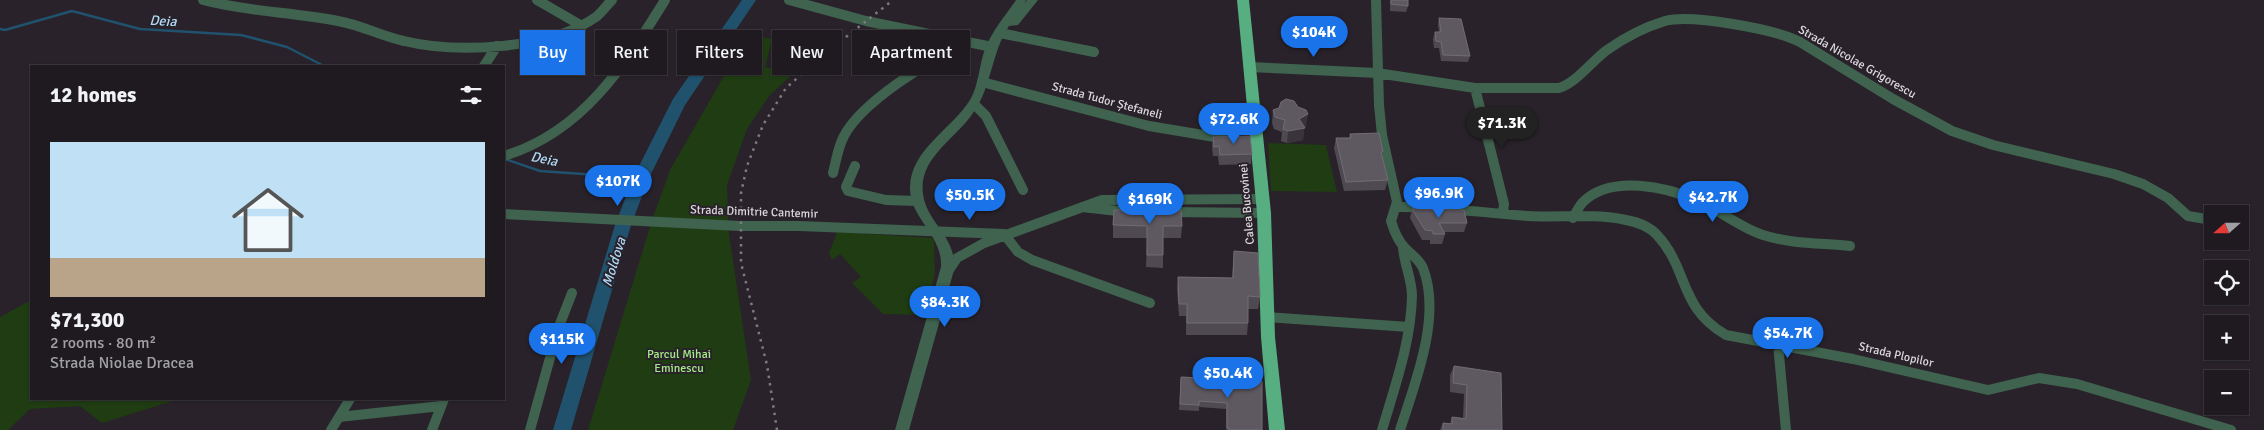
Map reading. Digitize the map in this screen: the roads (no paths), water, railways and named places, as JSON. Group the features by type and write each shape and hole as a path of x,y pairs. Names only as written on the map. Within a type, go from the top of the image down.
{"highway":[{"name":"Calea Bucovinei","path":"1243,0 1253,139 1264,206 1267,316 1277,430"}],"street":[{"path":"203,0 247,10 340,21 413,44 436,46 496,46 542,39 582,26 599,16 612,0"},
{"path":"537,0 582,26"},
{"path":"507,155 547,138 578,117 629,58 665,0"},
{"path":"788,0 810,3 917,30"},
{"path":"902,430 947,273 947,254 936,232 923,215 917,201 916,180 924,160 974,104 992,47 1005,21 1021,0"},
{"path":"1000,33 1013,23 1033,0"},
{"path":"1376,0 1377,73 1382,136 1396,193 1396,207 1391,221 1403,247 1412,283 1409,327 1382,430"},
{"name":"Strada Nicolae Grigorescu","path":"1249,66 1377,73 1475,88 1565,87 1604,50 1646,29 1673,19 1694,20 1791,37 1930,119 1968,137 2068,161 2120,177 2176,202 2188,216 2204,219"},
{"path":"1000,33 1094,52"},
{"path":"970,43 992,47"},
{"path":"485,65 496,46"},
{"path":"833,173 844,136 851,126 871,106 914,75"},
{"name":"Strada Tudor Ștefaneli","path":"982,82 1149,126 1236,139"},
{"path":"1475,88 1504,204 1503,213"},
{"path":"974,104 986,116 1023,190"},
{"path":"855,166 846,187 848,191 886,200 917,201"},
{"path":"1573,218 1586,200 1599,191 1619,186 1645,187 1669,191 1700,202 1744,228 1765,236 1850,246"},
{"name":"Strada Dimitrie Cantemir","path":"947,273 957,258 966,251 1004,234 1081,207 1112,199 1264,206"},
{"path":"1160,212 1264,206"},
{"name":"Strada Dimitrie Cantemir","path":"1081,207 1112,212 1141,212"},
{"name":"Strada Plopilor","path":"1396,207 1624,220 1650,229 1664,245 1694,305 1706,323 1713,329 1726,334 1853,359 1988,390 2039,378 2077,384 2231,430"},
{"name":"Strada Dimitrie Cantemir","path":"505,214 740,226 799,226 1004,234"},
{"path":"1004,234 1018,252 1032,260 1114,292 1150,303"},
{"path":"1400,430 1422,356 1428,321 1430,293 1423,267 1416,255 1403,247"},
{"path":"530,430 558,329 572,293"},
{"path":"1267,316 1409,327"},
{"path":"1778,344 1786,430"},
{"path":"331,430 349,400"},
{"path":"340,417 442,402 432,430"}],"waterway":[{"name":"Moldova","path":"562,430 623,225 641,178 678,103 749,0"},
{"name":"Deia","path":"0,29 5,30 72,11 140,29 241,35 287,47 322,65"},
{"name":"Deia","path":"505,159 540,171 641,178"}],"railway":[{"path":"777,430 767,365 741,263 741,193 747,166 763,125 786,88 828,51 893,0"}],"park label":[{"name":"Parcul Mihai Eminescu","path":"679,361"}]}
